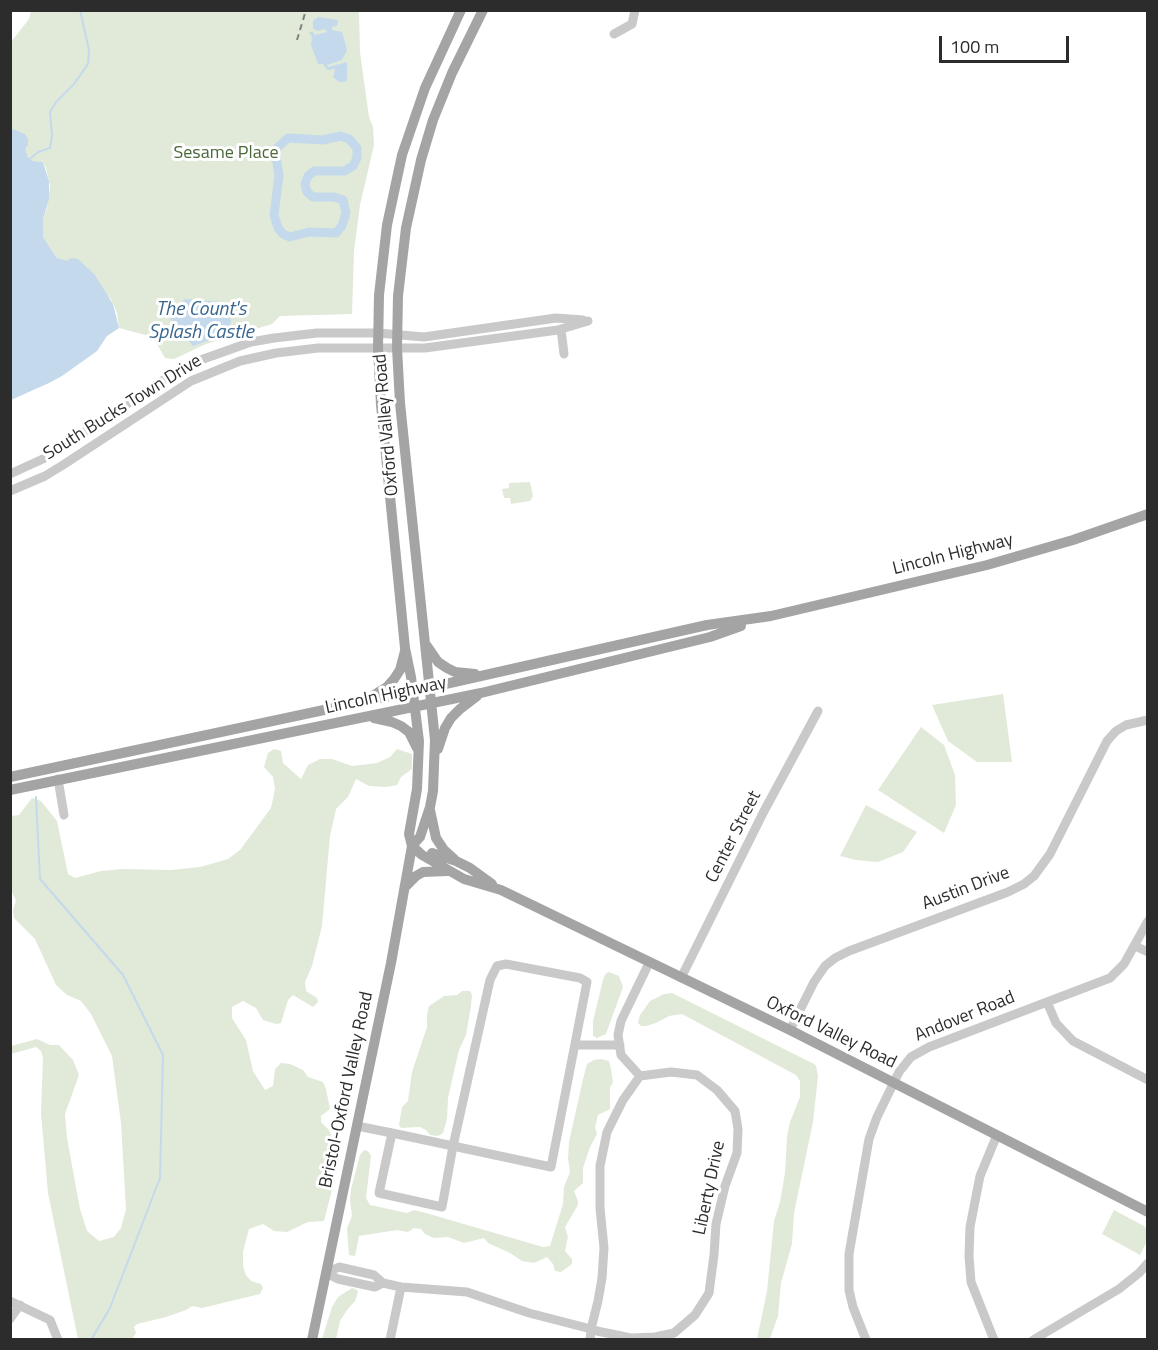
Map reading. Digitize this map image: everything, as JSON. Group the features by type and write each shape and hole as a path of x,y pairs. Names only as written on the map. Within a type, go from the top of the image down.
{"main road":[{"name":"Oxford Valley Road","path":"461,10 425,88 398,170 382,260 378,348 381,405 405,648 413,691 420,758 409,834 412,846 448,871 464,879 497,888"},
{"name":"Oxford Valley Road","path":"412,846 420,837 430,807 435,758 402,423 397,348 402,250 410,204 433,120 452,73 483,10"},
{"name":"Lincoln Highway","path":"10,776 429,688 707,625 764,617 987,565 1073,540 1148,514"},
{"name":"Lincoln Highway","path":"10,790 481,693 710,637 764,617"},
{"path":"424,642 432,655 447,668 464,673 490,674"},
{"path":"364,701 379,693 394,679 404,660 405,648"},
{"path":"435,758 441,738 451,718 481,693"},
{"path":"368,717 392,722 409,732 420,758"},
{"path":"430,807 431,822 436,838 444,850 456,861"},
{"name":"Oxford Valley Road","path":"412,846 456,861 470,868 497,888 790,1030 1148,1212"},
{"name":"Bristol-Oxford Valley Road","path":"312,1340 412,846"},
{"path":"404,889 411,880 423,872 448,871"}],"street":[{"path":"614,34 632,24 635,10"},
{"name":"South Bucks Town Drive","path":"10,474 45,458 168,377 214,355 251,342 316,333 378,333 424,337 556,318 588,321 561,329 426,348 318,348 292,350 240,361 204,375 45,476 10,491"},
{"path":"561,329 564,354"},
{"name":"Center Street","path":"681,978 763,813 818,711"},
{"name":"Austin Drive","path":"790,1030 814,982 825,966 835,958 1008,892 1034,876 1050,854 1107,741 1116,731 1126,725 1148,720"},
{"path":"58,779 64,815"},
{"name":"Andover Road","path":"866,1340 849,1290 849,1254 869,1139 877,1117 906,1062 919,1051 1110,978 1124,964 1148,921"},
{"path":"1135,946 1148,952"},
{"path":"591,1334 598,1301 604,1248 600,1208 600,1166 607,1132 623,1100 640,1076 621,1054 618,1035 621,1021 649,963"},
{"path":"357,1126 392,1133 453,1146 551,1167 587,982 580,978 506,964 497,966 490,980 453,1146 442,1207 379,1193 392,1133"},
{"path":"1047,1002 1056,1023 1073,1041 1148,1080"},
{"path":"576,1045 620,1045"},
{"name":"Liberty Drive","path":"326,1273 339,1268 374,1275 383,1283 400,1287 467,1293 591,1334 631,1338 677,1336 695,1315 709,1293 716,1224 725,1186 737,1153 738,1130 735,1111 717,1090 697,1075 671,1072 640,1076"},
{"path":"994,1340 971,1282 969,1256 970,1227 980,1176 997,1135"},
{"path":"1033,1340 1119,1289 1139,1274 1148,1263"},
{"path":"390,1340 400,1287"},
{"path":"10,1319 15,1303 50,1320 58,1340"}],"green space":[{"name":"Sesame Place","path":"31,11 359,11 360,52 374,145 360,205 354,251 352,314 280,316 272,324 206,344 174,359 165,358 153,337 119,328 117,313 111,299 95,275 57,258 43,237 43,220 50,186 46,168 43,162 33,161 28,157 18,133 11,130 11,42 29,19"},
{"path":"530,482 533,496 530,501 511,504 510,498 504,498 502,489 509,488 509,483"},
{"path":"1003,694 1012,762 977,762 948,741 932,705"},
{"path":"921,727 944,745 955,775 956,805 944,833 878,790"},
{"path":"274,749 281,751 283,763 301,779 308,765 320,759 332,759 352,766 377,763 390,757 397,749 412,754 412,769 401,777 397,785 369,786 356,779 348,797 336,809 330,836 322,926 312,966 305,982 306,991 317,998 318,1002 313,1007 293,995 288,1000 281,1023 276,1024 263,1020 256,1008 243,1001 232,1007 232,1018 246,1040 253,1071 265,1090 273,1086 275,1069 281,1063 290,1064 303,1070 308,1077 323,1082 330,1109 321,1116 321,1122 329,1130 337,1152 338,1166 324,1221 308,1222 287,1232 274,1231 263,1224 249,1229 243,1252 243,1266 251,1281 261,1284 263,1288 260,1294 202,1308 192,1306 166,1317 137,1324 134,1327 136,1333 132,1339 78,1339 48,1193 41,1113 43,1058 41,1051 36,1047 11,1054 11,1046 37,1039 50,1045 59,1045 73,1060 79,1075 65,1114 67,1138 80,1209 87,1231 99,1241 114,1237 121,1228 126,1209 121,1123 112,1056 91,1014 81,1001 67,995 56,985 35,939 14,918 13,910 16,901 10,887 11,816 19,815 32,798 41,801 57,821 68,874 75,878 101,871 123,869 171,870 200,867 228,859 240,850 271,808 275,789 273,777 264,767 268,753"},
{"path":"866,805 917,832 903,852 878,862 840,856"},
{"path":"609,972 619,976 623,987 606,1034 597,1038 593,1036 593,1021 603,980"},
{"path":"462,991 470,991 471,1006 466,1035 459,1050 448,1098 447,1119 443,1133 438,1136 430,1135 420,1127 401,1128 399,1125 402,1107 408,1101 412,1072 427,1027 429,1006 444,996 457,995"},
{"path":"672,993 816,1066 818,1076 813,1122 794,1213 792,1244 781,1283 778,1316 770,1339 757,1339 767,1291 774,1221 785,1173 787,1136 800,1097 800,1081 796,1075 682,1014 669,1016 646,1026 638,1023 640,1015 650,1001"},
{"path":"601,1059 609,1061 611,1069 613,1083 610,1087 610,1109 598,1115 595,1127 597,1134 583,1168 583,1183 574,1191 578,1205 565,1227 568,1237 565,1251 572,1259 572,1264 561,1272 555,1271 547,1257 534,1263 522,1261 488,1243 484,1238 464,1243 448,1237 434,1238 425,1234 421,1229 414,1228 408,1232 397,1230 359,1236 355,1256 349,1255 347,1228 352,1216 351,1189 360,1155 364,1150 368,1151 371,1156 366,1198 370,1205 407,1213 414,1210 543,1247 550,1246 563,1204 564,1187 570,1172 569,1142 587,1064"},
{"path":"1114,1210 1144,1226 1147,1230 1147,1241 1140,1255 1102,1234"},
{"path":"352,1288 358,1292 355,1301 340,1321 336,1339 322,1339 332,1307 338,1297"}],"water":[{"path":"318,17 338,20 337,26 332,27 332,30 342,32 347,50 342,60 327,65 328,67 347,62 345,82 339,82 333,77 335,69 327,70 323,64 318,64 309,33 312,31 315,35 327,32 325,29 317,31 313,28 313,21"},
{"path":"10,130 25,134 28,139 25,149 28,157 33,161 43,162 49,181 49,199 43,220 43,237 57,258 67,261 71,258 78,259 95,275 113,304 119,328 107,336 97,351 62,376 11,400"},
{"name":"The Count's Splash Castle","path":"185,299 220,302 227,306 231,321 229,331 193,346 169,317"}],"waterway":[{"path":"30,159 38,152 50,148 52,135 50,112 88,64 89,50 80,10"},
{"path":"340,136 349,139 357,148 357,158 353,166 344,171 314,171 308,176 305,184 307,192 313,197 334,197 343,200 346,213 342,226 336,233 309,232 290,237 283,234 278,228 274,215 279,175 277,148 288,138 323,140 340,136"},
{"path":"36,797 40,879 123,975 163,1055 160,1178 110,1308 91,1340"}],"railway":[{"path":"297,40 306,10"}]}
